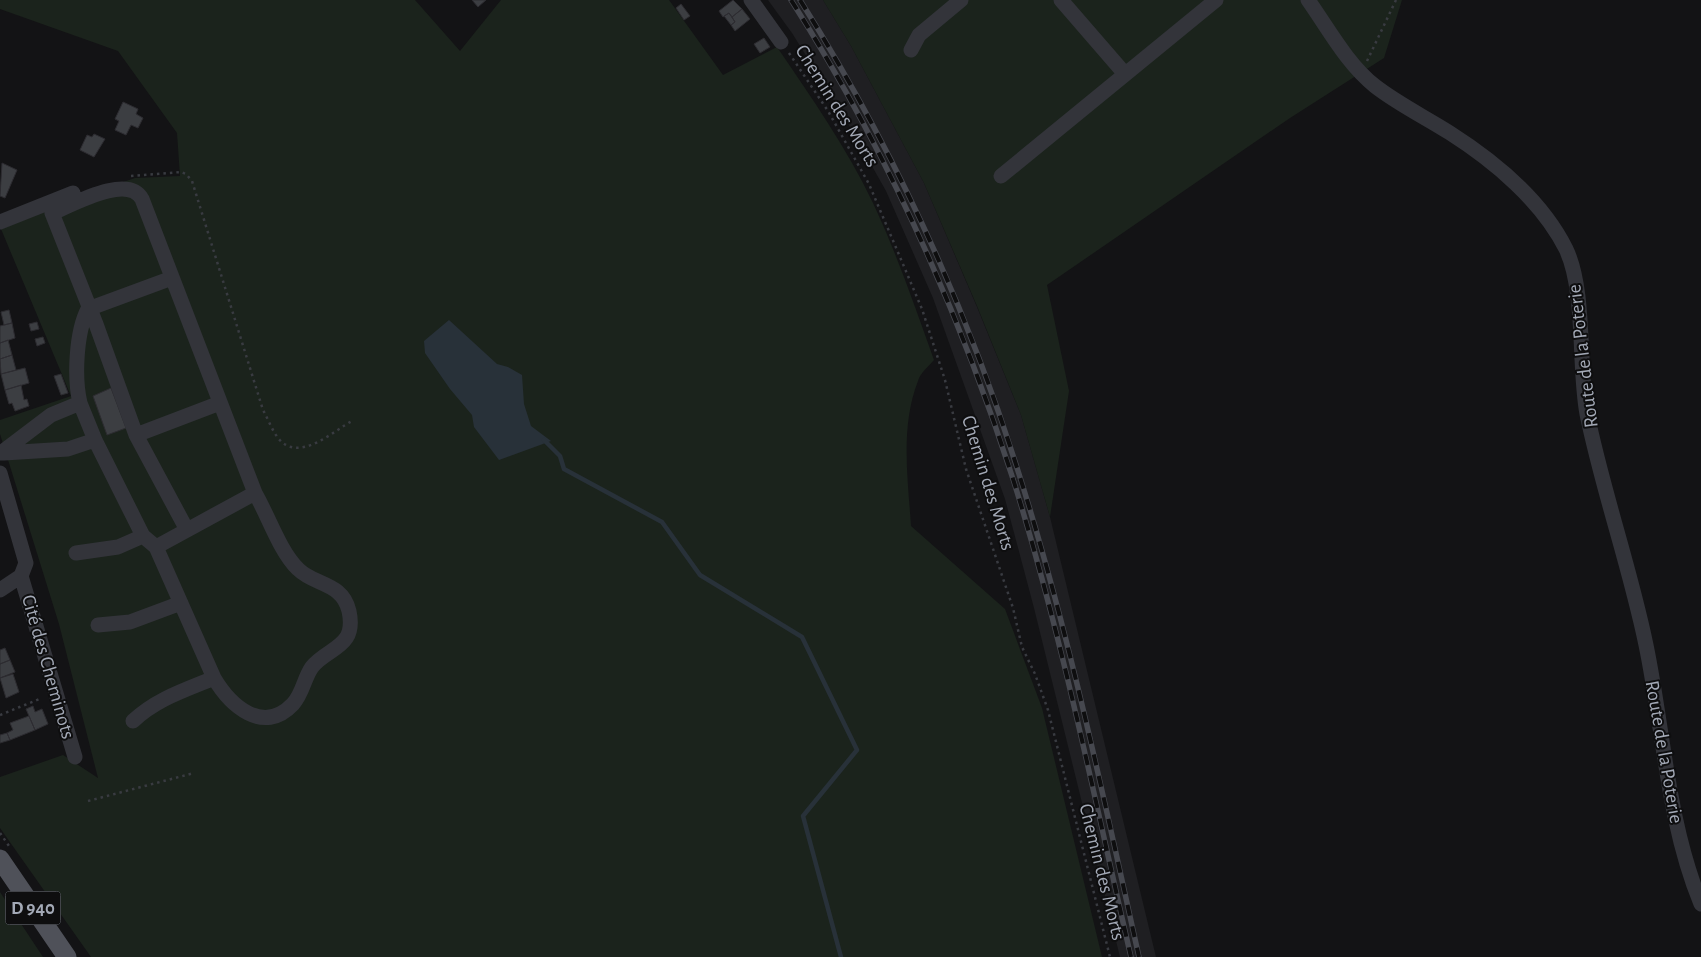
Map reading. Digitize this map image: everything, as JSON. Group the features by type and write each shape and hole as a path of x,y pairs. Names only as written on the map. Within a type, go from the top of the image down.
{"main road":[{"name":"D 940","path":"0,859 67,957"}],"street":[{"path":"751,0 781,42"},
{"path":"911,50 919,35 962,0"},
{"path":"1061,0 1125,74"},
{"path":"1001,176 1216,0"},
{"name":"Route de la Poterie","path":"1308,0 1362,74 1376,87 1450,133 1490,162 1535,203 1567,251 1576,287 1586,411 1607,499 1646,643 1674,816 1686,863 1701,904"},
{"path":"0,222 86,189 122,178"},
{"path":"172,278 88,309 82,324 78,344 78,395 95,440 143,536 156,547 214,678 230,700 243,711 257,717 280,713 297,698 316,663 342,644 349,625 348,610 344,598 335,588 305,575 292,562 255,493 172,278 139,194 126,189 88,197 52,213 88,309 96,324 136,435 187,530"},
{"path":"2,453 51,414 80,403"},
{"path":"136,435 220,403"},
{"path":"2,453 68,449 95,440"},
{"name":"Cité des Cheminots","path":"0,473 25,558 26,568 22,576 0,590"},
{"path":"156,547 255,493"},
{"path":"76,553 118,547 143,536"},
{"name":"Cité des Cheminots","path":"22,576 75,757"},
{"path":"98,624 130,622 181,603"},
{"path":"133,721 160,700 214,678"}],"path":[{"path":"1362,74 1396,0"},
{"name":"Chemin des Morts","path":"781,42 824,104 869,184 922,309 945,380 966,470 1013,608 1022,646 1035,674 1048,710 1110,957"},
{"path":"122,178 142,173 175,172 186,174 192,181 263,410 279,439 299,448 310,446 352,421"},
{"path":"0,715 55,692"},
{"path":"88,801 194,773"}],"shaded area":[{"path":"0,0 415,0 460,51 501,0 669,0 723,75 777,47 828,123 863,183 890,242 920,320 934,360 919,378 909,416 907,472 911,526 1005,609 1042,708 1102,957 91,957 0,828 0,777 63,755 98,778 59,624 0,434 0,420 71,396 1,229 135,178 180,176 177,133 118,51 0,9"},
{"path":"768,0 823,0 851,46 924,183 1021,415 1050,517 1156,957 1120,957 1034,608 1005,499 933,298 886,191 846,120 792,33"},
{"path":"823,0 1402,0 1384,58 1290,118 1047,285 1069,391 1050,517 1021,415 924,183 851,46"},
{"path":"449,320 497,364 508,367 522,375 524,404 531,426 551,441 499,460 474,427 472,415 450,389 425,353 424,341"},
{"path":"0,892 43,957 0,957"}],"building":[{"path":"472,0 486,0 478,7"},
{"path":"733,0 742,9 732,17 729,13 723,17 719,11"},
{"path":"681,4 690,16 684,20 676,8"},
{"path":"742,9 750,19 735,31 731,25 735,22 732,17"},
{"path":"729,13 735,22 731,25 724,16"},
{"path":"764,38 770,47 760,53 754,44"},
{"path":"123,102 138,109 136,114 143,118 138,128 131,125 126,135 115,130 119,121 115,119"},
{"path":"94,134 105,139 94,157 80,150 87,135 92,137"},
{"path":"2,163 17,170 5,198 0,196"},
{"path":"9,310 12,323 4,325 1,312"},
{"path":"37,322 39,329 31,331 29,324"},
{"path":"12,323 15,338 0,343 0,326"},
{"path":"43,337 45,343 37,346 35,339"},
{"path":"8,340 12,355 0,359 0,343"},
{"path":"12,355 16,370 1,374 0,359"},
{"path":"25,368 29,383 5,390 1,374"},
{"path":"61,374 68,393 61,395 54,376"},
{"path":"21,385 24,400 27,399 29,406 15,411 12,403 9,404 5,390"},
{"path":"111,388 126,428 107,435 93,396"},
{"path":"5,648 10,660 0,664 0,650"},
{"path":"10,660 15,672 0,678 0,664"},
{"path":"13,674 19,692 6,698 0,678"},
{"path":"33,706 35,712 42,709 48,724 35,730 26,709"},
{"path":"29,716 35,730 10,740 7,733 13,730 10,723"},
{"path":"7,733 10,740 0,743 0,735"}],"waterway":[{"path":"544,440 560,456 564,469 662,522 700,575 802,637 857,750 803,816 841,957"}],"railway":[{"path":"791,0 826,56 889,173 944,293 992,416 1031,538 1047,597 1077,716 1131,957"},
{"path":"800,0 866,113 925,230 976,350 998,412 1019,474 1054,593 1139,957"}]}
